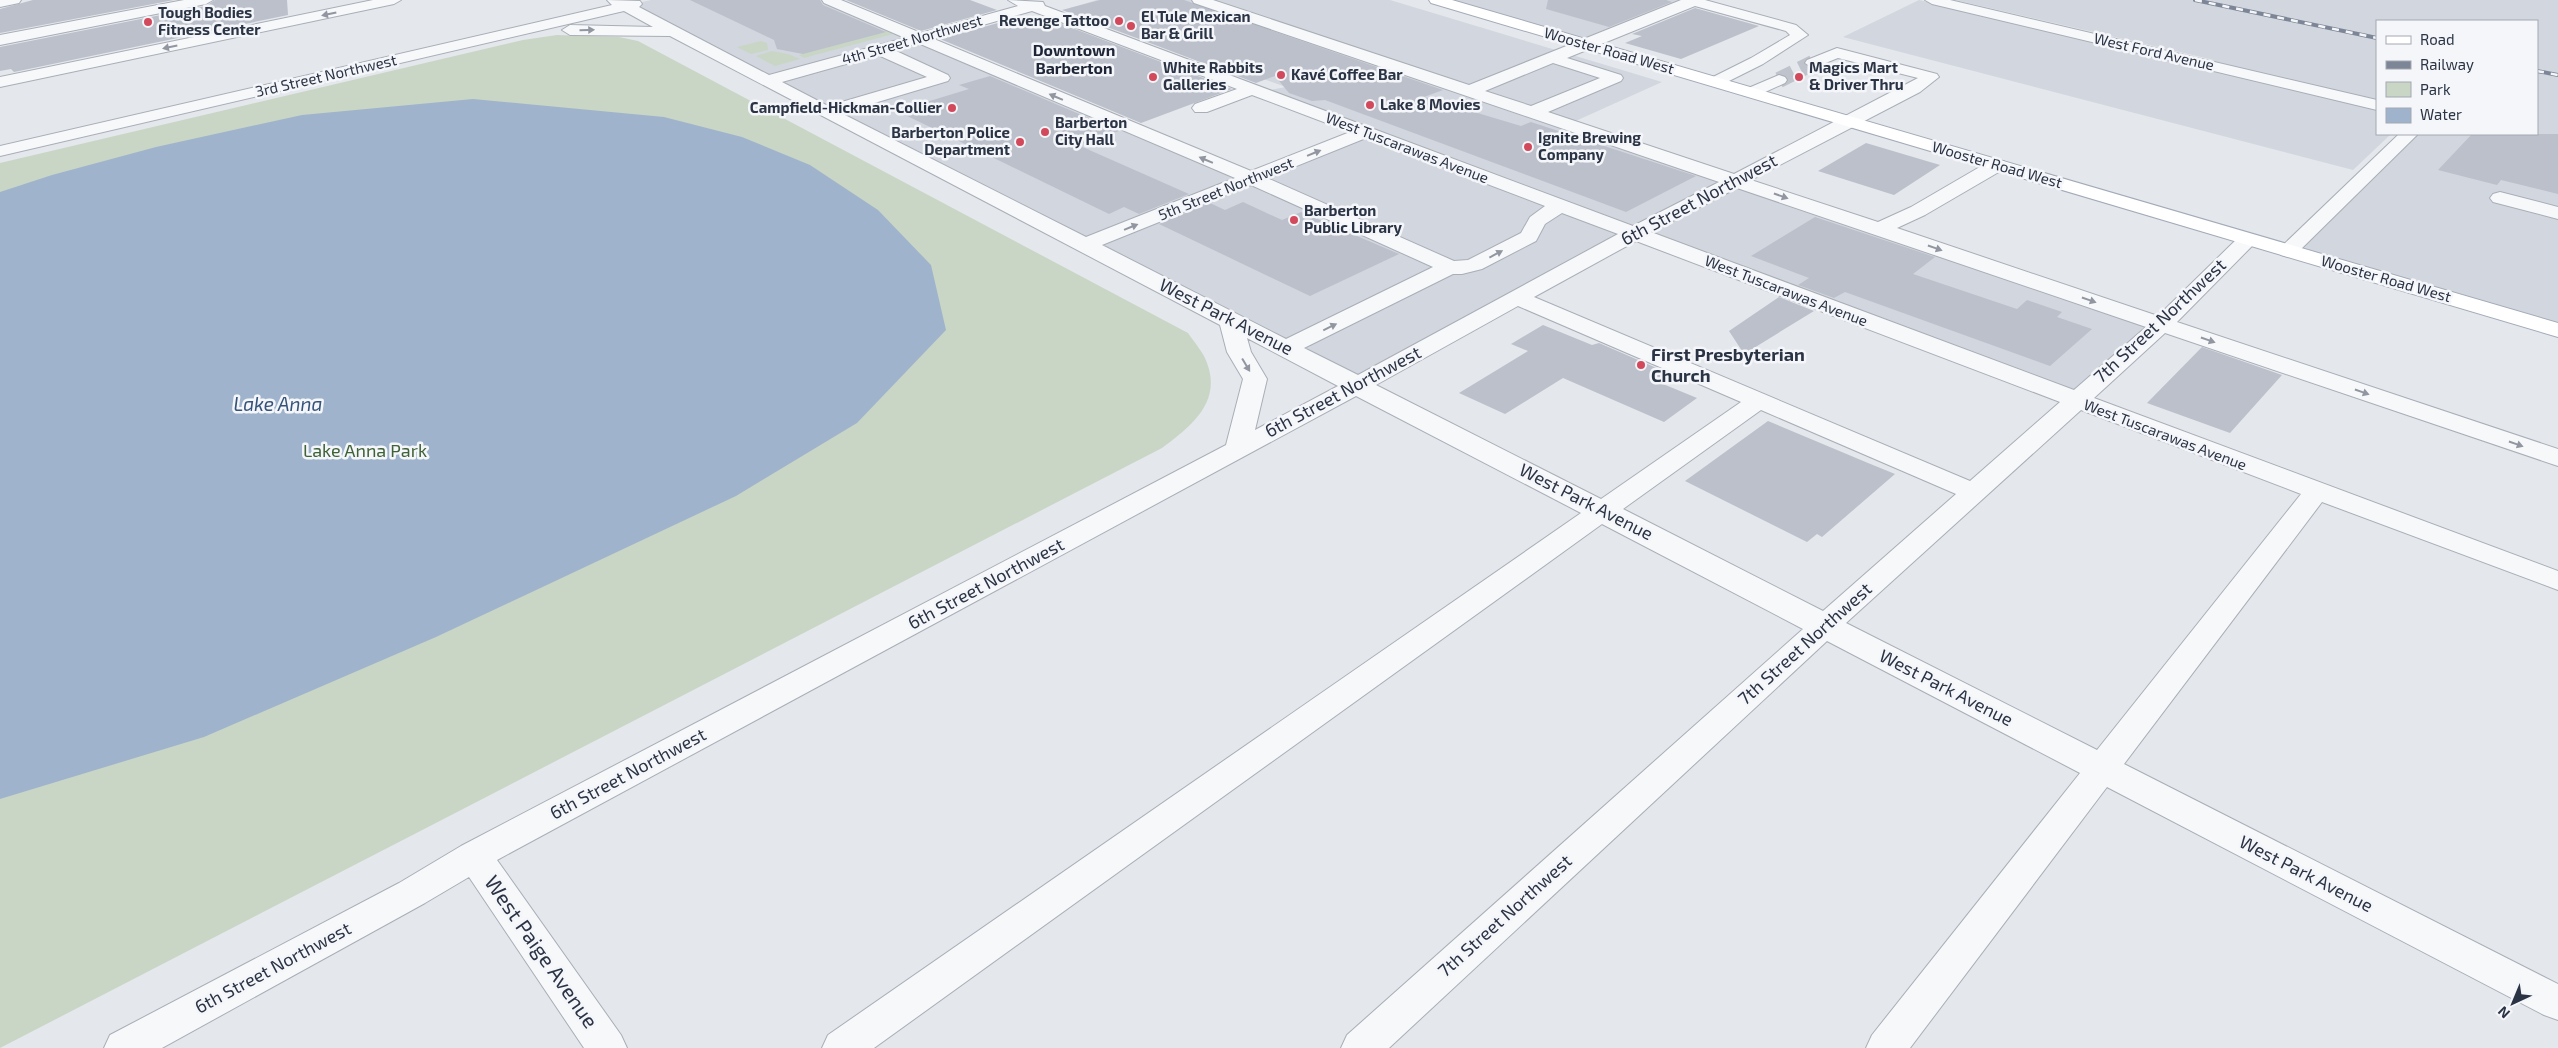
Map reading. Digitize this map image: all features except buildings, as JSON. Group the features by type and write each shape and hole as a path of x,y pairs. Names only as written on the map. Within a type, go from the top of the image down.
{"main road":[{"name":"Wooster Road West","path":"1436,0 2558,330"}],"street":[{"path":"0,3 14,0"},
{"path":"0,40 206,0"},
{"path":"0,82 394,0"},
{"path":"829,0 916,39 1250,178 1450,267 1462,268 1475,265 1529,237 1537,221 1560,206"},
{"name":"West Tuscarawas Avenue","path":"1015,0 2316,492 2558,581"},
{"name":"4th Street Northwest","path":"767,80 1056,0"},
{"name":"West Ford Avenue","path":"1932,0 2376,105"},
{"path":"1212,1 1469,91 2558,458"},
{"path":"1469,91 1693,1 1791,28 1800,35 1757,61 1715,82"},
{"name":"3rd Street Northwest","path":"0,152 521,31 630,2"},
{"name":"West Park Avenue","path":"630,2 678,33 827,112 2558,1003"},
{"path":"521,31 627,30 678,33"},
{"path":"879,49 942,78"},
{"name":"6th Street Northwest","path":"124,1048 412,893 474,856 1237,450 1634,234 1931,77 1837,53 1814,64"},
{"path":"1532,112 1615,78 1552,58"},
{"path":"827,112 981,66"},
{"path":"1752,92 1779,80"},
{"path":"1201,108 1253,90"},
{"name":"5th Street Northwest","path":"1085,245 1366,132"},
{"path":"2288,251 2409,135"},
{"path":"1878,229 1918,211 1997,165"},
{"path":"2500,198 2558,212"},
{"name":"7th Street Northwest","path":"1361,1048 1972,492 2162,324 2248,239"},
{"path":"1286,348 1450,267"},
{"path":"1516,298 1972,492"},
{"path":"1230,319 1239,352 1255,379 1237,450"},
{"path":"842,1048 1759,400"},
{"path":"1886,1048 2316,492"},
{"name":"West Paige Avenue","path":"474,856 608,1048"}],"shaded area":[{"path":"651,0 829,0 1251,178 1365,133 1260,92 1286,87 1070,8 1097,0 1390,0 1662,82 1569,124 2162,324 2074,400 1633,234 1358,385 626,6"},
{"path":"1437,0 1688,0 1586,44"},
{"path":"1919,0 2376,108 2376,135 2390,135 2353,170 1843,37"},
{"path":"1955,0 2558,0 2558,330 2288,251 2408,135 2538,135 2538,20 2376,20 2376,105 2210,65 2214,60"}],"green space":[{"path":"886,31 893,34 804,58 799,55"},
{"name":"Lake Anna","path":"557,35 619,37 638,41 1188,333 1206,359 1211,377 1207,402 1201,413 1162,448 0,1048 0,163 523,40"},
{"path":"761,41 767,43 768,50 751,54 737,47"},
{"path":"772,51 788,54 800,59 775,66 756,56"}],"water":[{"name":"Lake Anna","path":"473,99 664,117 742,137 810,165 878,210 931,265 946,330 857,423 736,496 436,637 204,737 0,799 0,192 52,175 156,147 302,115"}],"tunnel":[{"path":"1779,80 1813,63"}],"railway":[{"path":"2195,0 2376,38"},
{"path":"2538,71 2558,75"}],"place":[{"name":"Revenge Tattoo","path":"1119,21"},
{"name":"Tough Bodies Fitness Center","path":"148,22"},
{"name":"El Tule Mexican Bar & Grill","path":"1131,26"},
{"name":"Kavé Coffee Bar","path":"1281,75"},
{"name":"White Rabbits Galleries","path":"1153,77"},
{"name":"Magics Mart & Driver Thru","path":"1799,77"},
{"name":"Lake 8 Movies","path":"1370,105"},
{"name":"Campfield-Hickman-Collier","path":"952,108"},
{"name":"Barberton City Hall","path":"1045,132"},
{"name":"Barberton Police Department","path":"1020,142"},
{"name":"Ignite Brewing Company","path":"1528,147"},
{"name":"Barberton Public Library","path":"1294,220"},
{"name":"First Presbyterian Church","path":"1641,365"}],"district":[{"name":"Downtown Barberton","path":"1074,59"}],"park label":[{"name":"Lake Anna Park","path":"365,451"}]}
